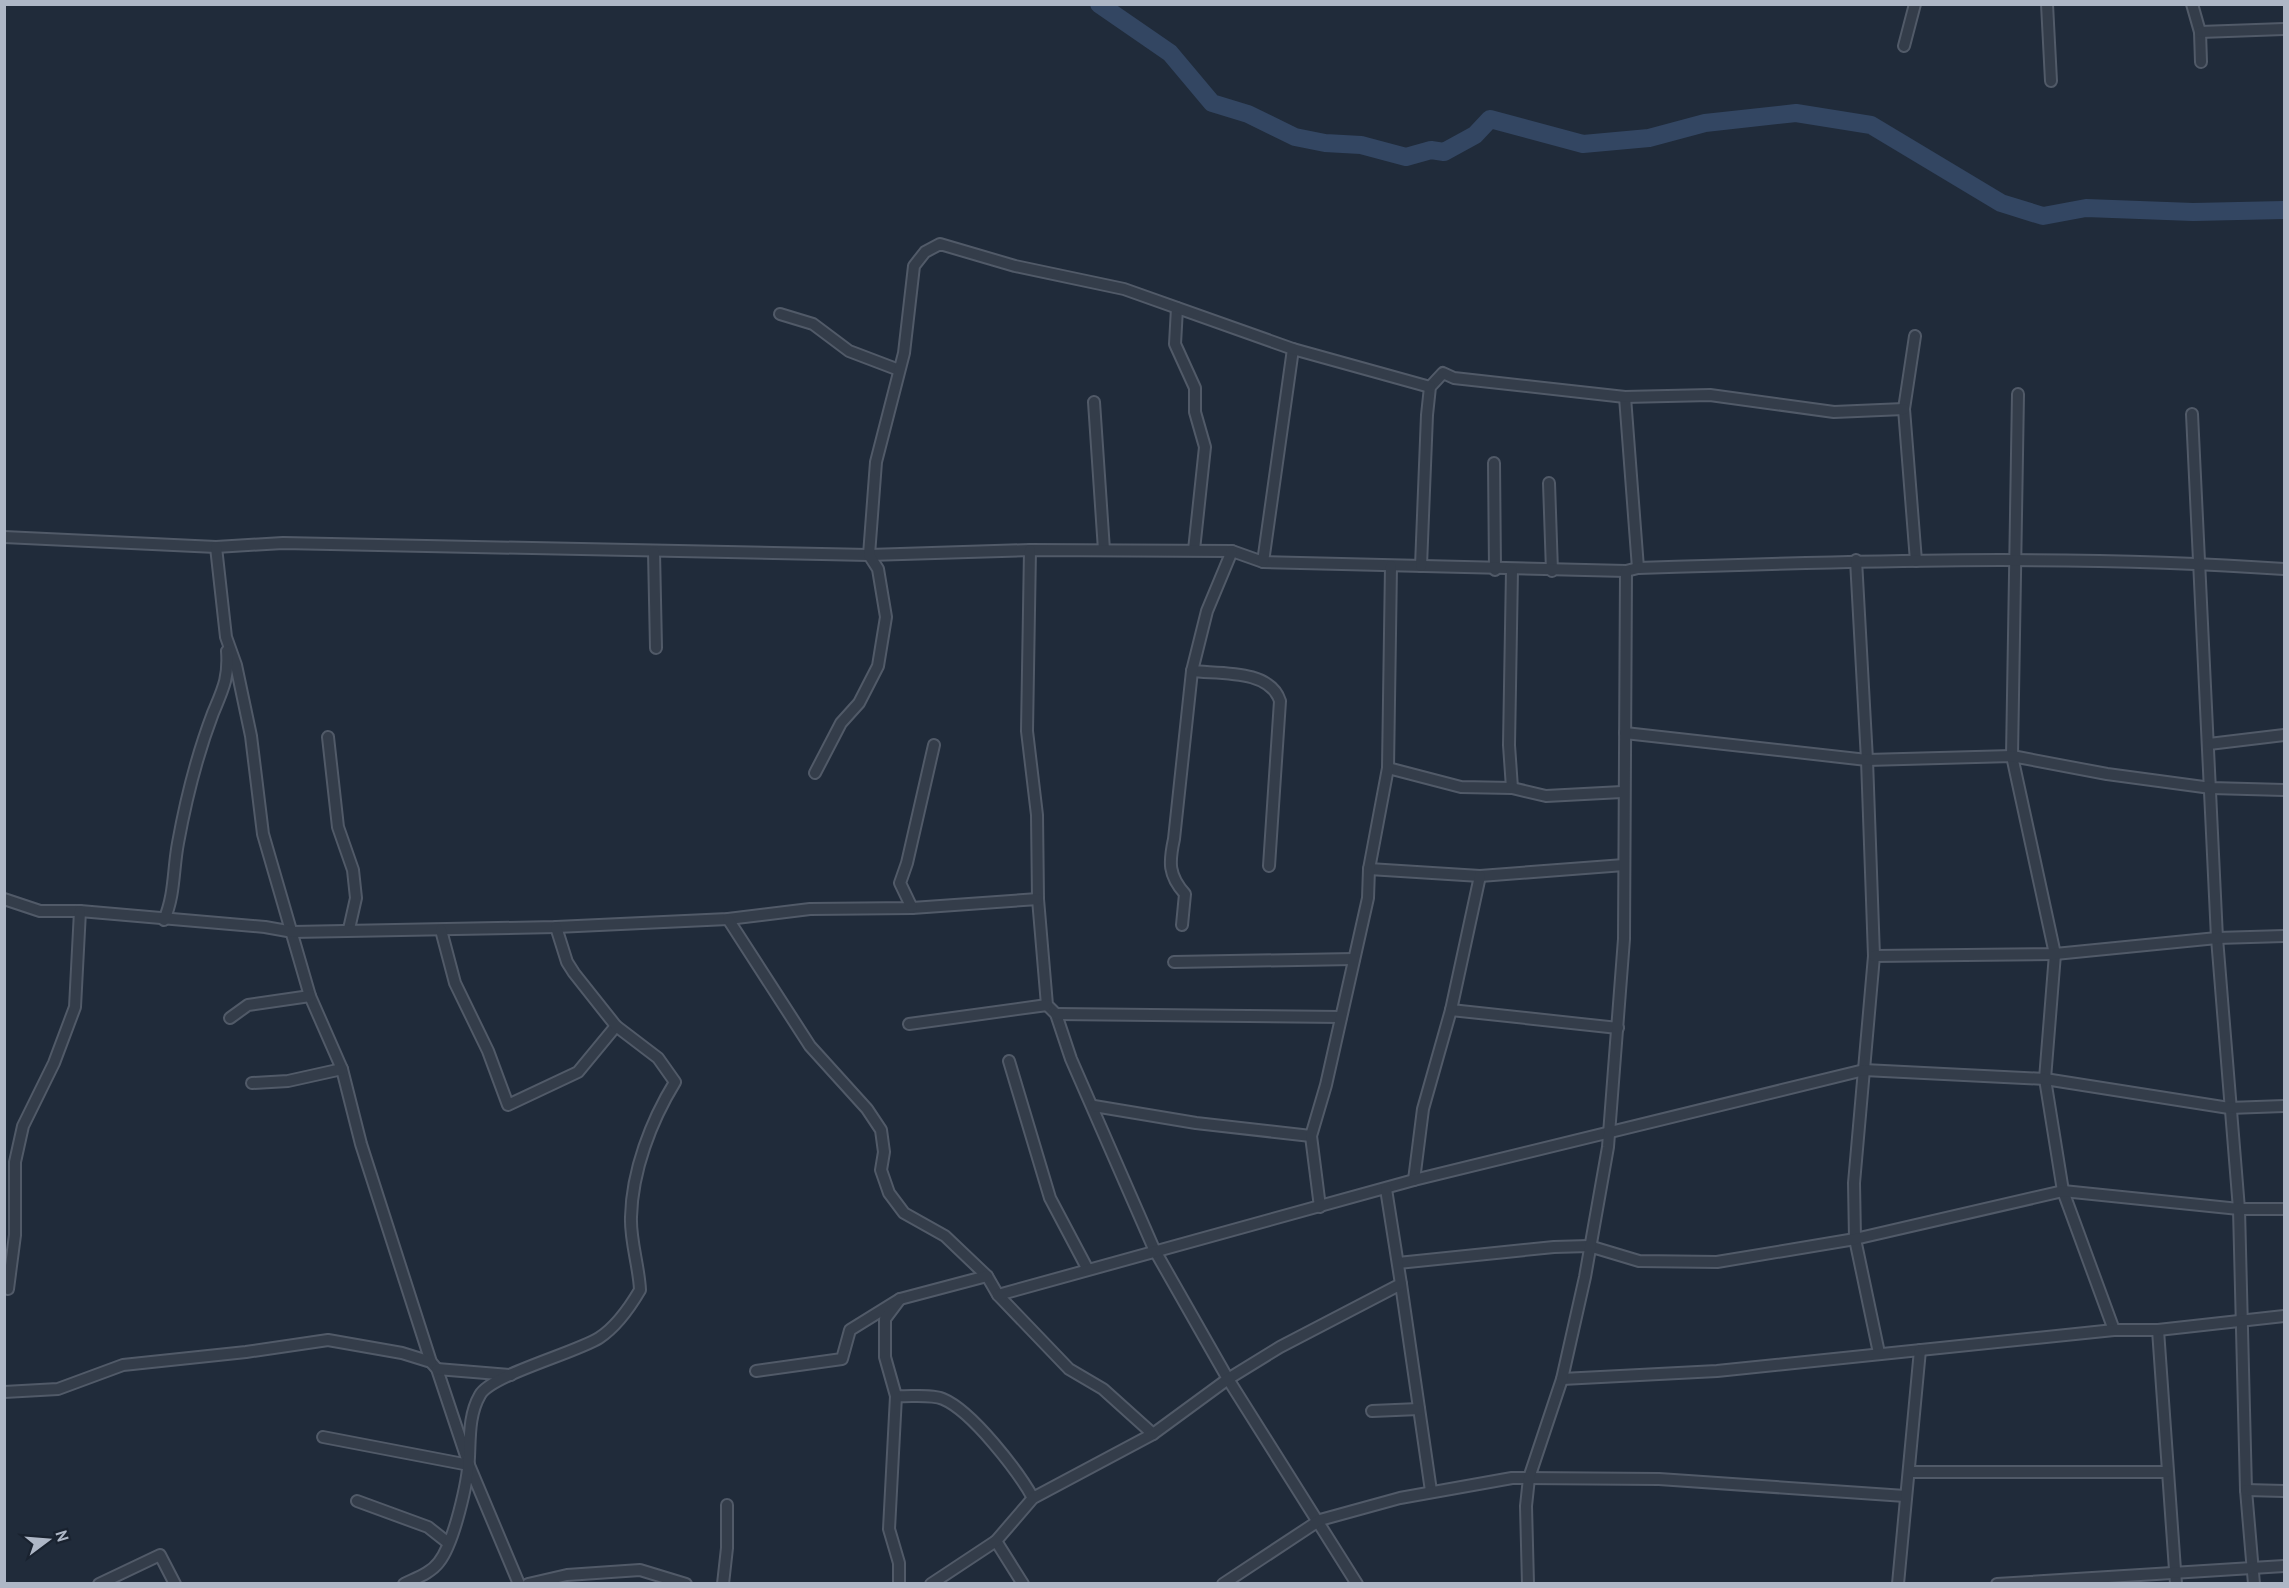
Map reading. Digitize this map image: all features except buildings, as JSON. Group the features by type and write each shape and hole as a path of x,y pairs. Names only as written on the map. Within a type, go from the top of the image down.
{"street":[{"path":"1904,46 1915,4"},
{"path":"2047,4 2051,81"},
{"path":"2192,4 2200,32 2201,62"},
{"path":"2200,32 2284,28"},
{"path":"814,773 841,723 859,703 878,666 886,617 878,569 869,555 876,462 899,370 914,266 925,252 940,244 1015,266 1124,289 1293,349 1430,387"},
{"path":"1177,308 1175,344 1194,388 1195,412 1205,447 1194,550"},
{"path":"780,314 813,324 849,351 899,370"},
{"path":"1916,336 1904,409 1916,561"},
{"path":"1263,562 1293,349"},
{"path":"1421,566 1430,387 1443,373 1454,378 1625,397 1710,395 1834,412 1904,409"},
{"path":"2018,394 2012,756 2055,954 2045,1079 2063,1191 2114,1330"},
{"path":"1625,397 1638,568"},
{"path":"1094,402 1104,550"},
{"path":"2192,414 2217,938 2239,1209 2246,1490 2254,1584"},
{"path":"1494,463 1495,570"},
{"path":"1549,483 1552,571"},
{"path":"4,537 216,548 282,543 869,555 1030,550 1194,550 1232,551 1263,562 1552,571 1626,572 1638,568 1856,560 2016,559 2198,563 2284,569"},
{"path":"164,920 172,903 176,855 194,770 214,711 226,687 228,663 216,548"},
{"path":"1030,550 1027,731 1037,815 1038,899 1047,1005 1056,1014 1071,1059 1094,1106 1116,1165 1154,1249 1228,1379 1320,1520 1357,1584"},
{"path":"1182,925 1185,894 1174,881 1169,864 1192,671 1207,611 1232,551"},
{"path":"654,552 656,648"},
{"path":"1856,560 1867,760 1874,956 1854,1183 1855,1239 1879,1353"},
{"path":"1320,1207 1311,1136 1368,898 1369,869 1388,768 1391,566"},
{"path":"1512,570 1509,745 1512,788"},
{"path":"1528,1584 1526,1506 1529,1478 1562,1379 1585,1276 1609,1131 1624,939 1623,792 1626,572"},
{"path":"226,637 236,665 251,736 263,834 310,996 342,1069 361,1144 469,1465 519,1584"},
{"path":"1192,671 1247,676 1273,686 1277,691 1280,700 1269,866"},
{"path":"1625,733 1867,760 2012,756 2107,774 2211,788 2284,790"},
{"path":"2209,744 2284,735"},
{"path":"328,737 338,827 354,879 356,898 349,929"},
{"path":"912,908 900,884 907,863 934,745"},
{"path":"1388,768 1461,787 1512,788 1546,796 1623,792"},
{"path":"1369,869 1480,876 1624,865"},
{"path":"1414,1180 1423,1109 1451,1010 1480,876"},
{"path":"4,899 40,911 80,911 265,927 293,932 349,929 441,930 556,927 728,919 810,909 912,908 1038,899"},
{"path":"8,1289 15,1234 15,1162 23,1126 54,1063 75,1007 80,911"},
{"path":"728,919 810,1046 867,1109 881,1130 884,1152 881,1170 889,1193 904,1213 945,1236 987,1276 998,1294 1069,1369 1103,1389 1153,1434"},
{"path":"404,1584 426,1579 439,1562 466,1493 472,1413 481,1392 511,1375 566,1354 600,1337 619,1319 640,1290 631,1217 636,1184 659,1109 675,1082 658,1058 616,1026 570,967 556,927"},
{"path":"441,930 455,983 488,1052 508,1105 578,1072 616,1026"},
{"path":"1874,956 2055,954 2217,938 2284,936"},
{"path":"1174,962 1354,959"},
{"path":"230,1018 248,1005 310,996"},
{"path":"909,1024 1047,1005"},
{"path":"1451,1010 1618,1028"},
{"path":"1056,1014 1341,1017"},
{"path":"1009,1061 1050,1198 1087,1268"},
{"path":"252,1083 288,1081 342,1069"},
{"path":"998,1294 1154,1249 1386,1190 1414,1180 1864,1070 2045,1079 2229,1107 2284,1106"},
{"path":"1094,1106 1196,1123 1311,1136"},
{"path":"1386,1190 1431,1491"},
{"path":"1398,1263 1554,1246 1589,1246 1639,1261 1717,1262 1855,1239 2063,1191 2239,1209 2284,1209"},
{"path":"756,1371 842,1359 850,1330 900,1299 987,1276"},
{"path":"931,1584 996,1541 1034,1498 1153,1434 1228,1379 1280,1347 1401,1284"},
{"path":"899,1584 899,1563 889,1529 897,1396 885,1357 885,1319 900,1299"},
{"path":"1562,1379 1717,1371 2114,1330 2158,1330 2284,1316"},
{"path":"2158,1330 2167,1472 2177,1571 2176,1584"},
{"path":"4,1392 58,1389 123,1365 246,1352 328,1340 402,1353 434,1366 511,1375"},
{"path":"1898,1584 1920,1350"},
{"path":"897,1396 943,1399 957,1409 996,1446 1034,1498"},
{"path":"1372,1411 1419,1409"},
{"path":"323,1437 469,1465"},
{"path":"1910,1472 2167,1472"},
{"path":"1223,1584 1320,1520 1431,1491 1512,1478 1659,1479 1905,1496"},
{"path":"2246,1490 2284,1491"},
{"path":"357,1501 428,1527 447,1542"},
{"path":"723,1584 727,1548 727,1505"},
{"path":"996,1541 1023,1584"},
{"path":"99,1584 160,1555 175,1584"},
{"path":"1997,1584 2284,1566"},
{"path":"528,1584 567,1575 640,1570 686,1584"}],"waterway":[{"path":"1099,4 1170,53 1212,103 1248,114 1295,137 1325,143 1361,145 1406,157 1431,150 1444,152 1475,135 1490,119 1583,144 1649,138 1705,123 1796,113 1871,125 2001,203 2043,216 2086,208 2193,212 2284,210"}]}
